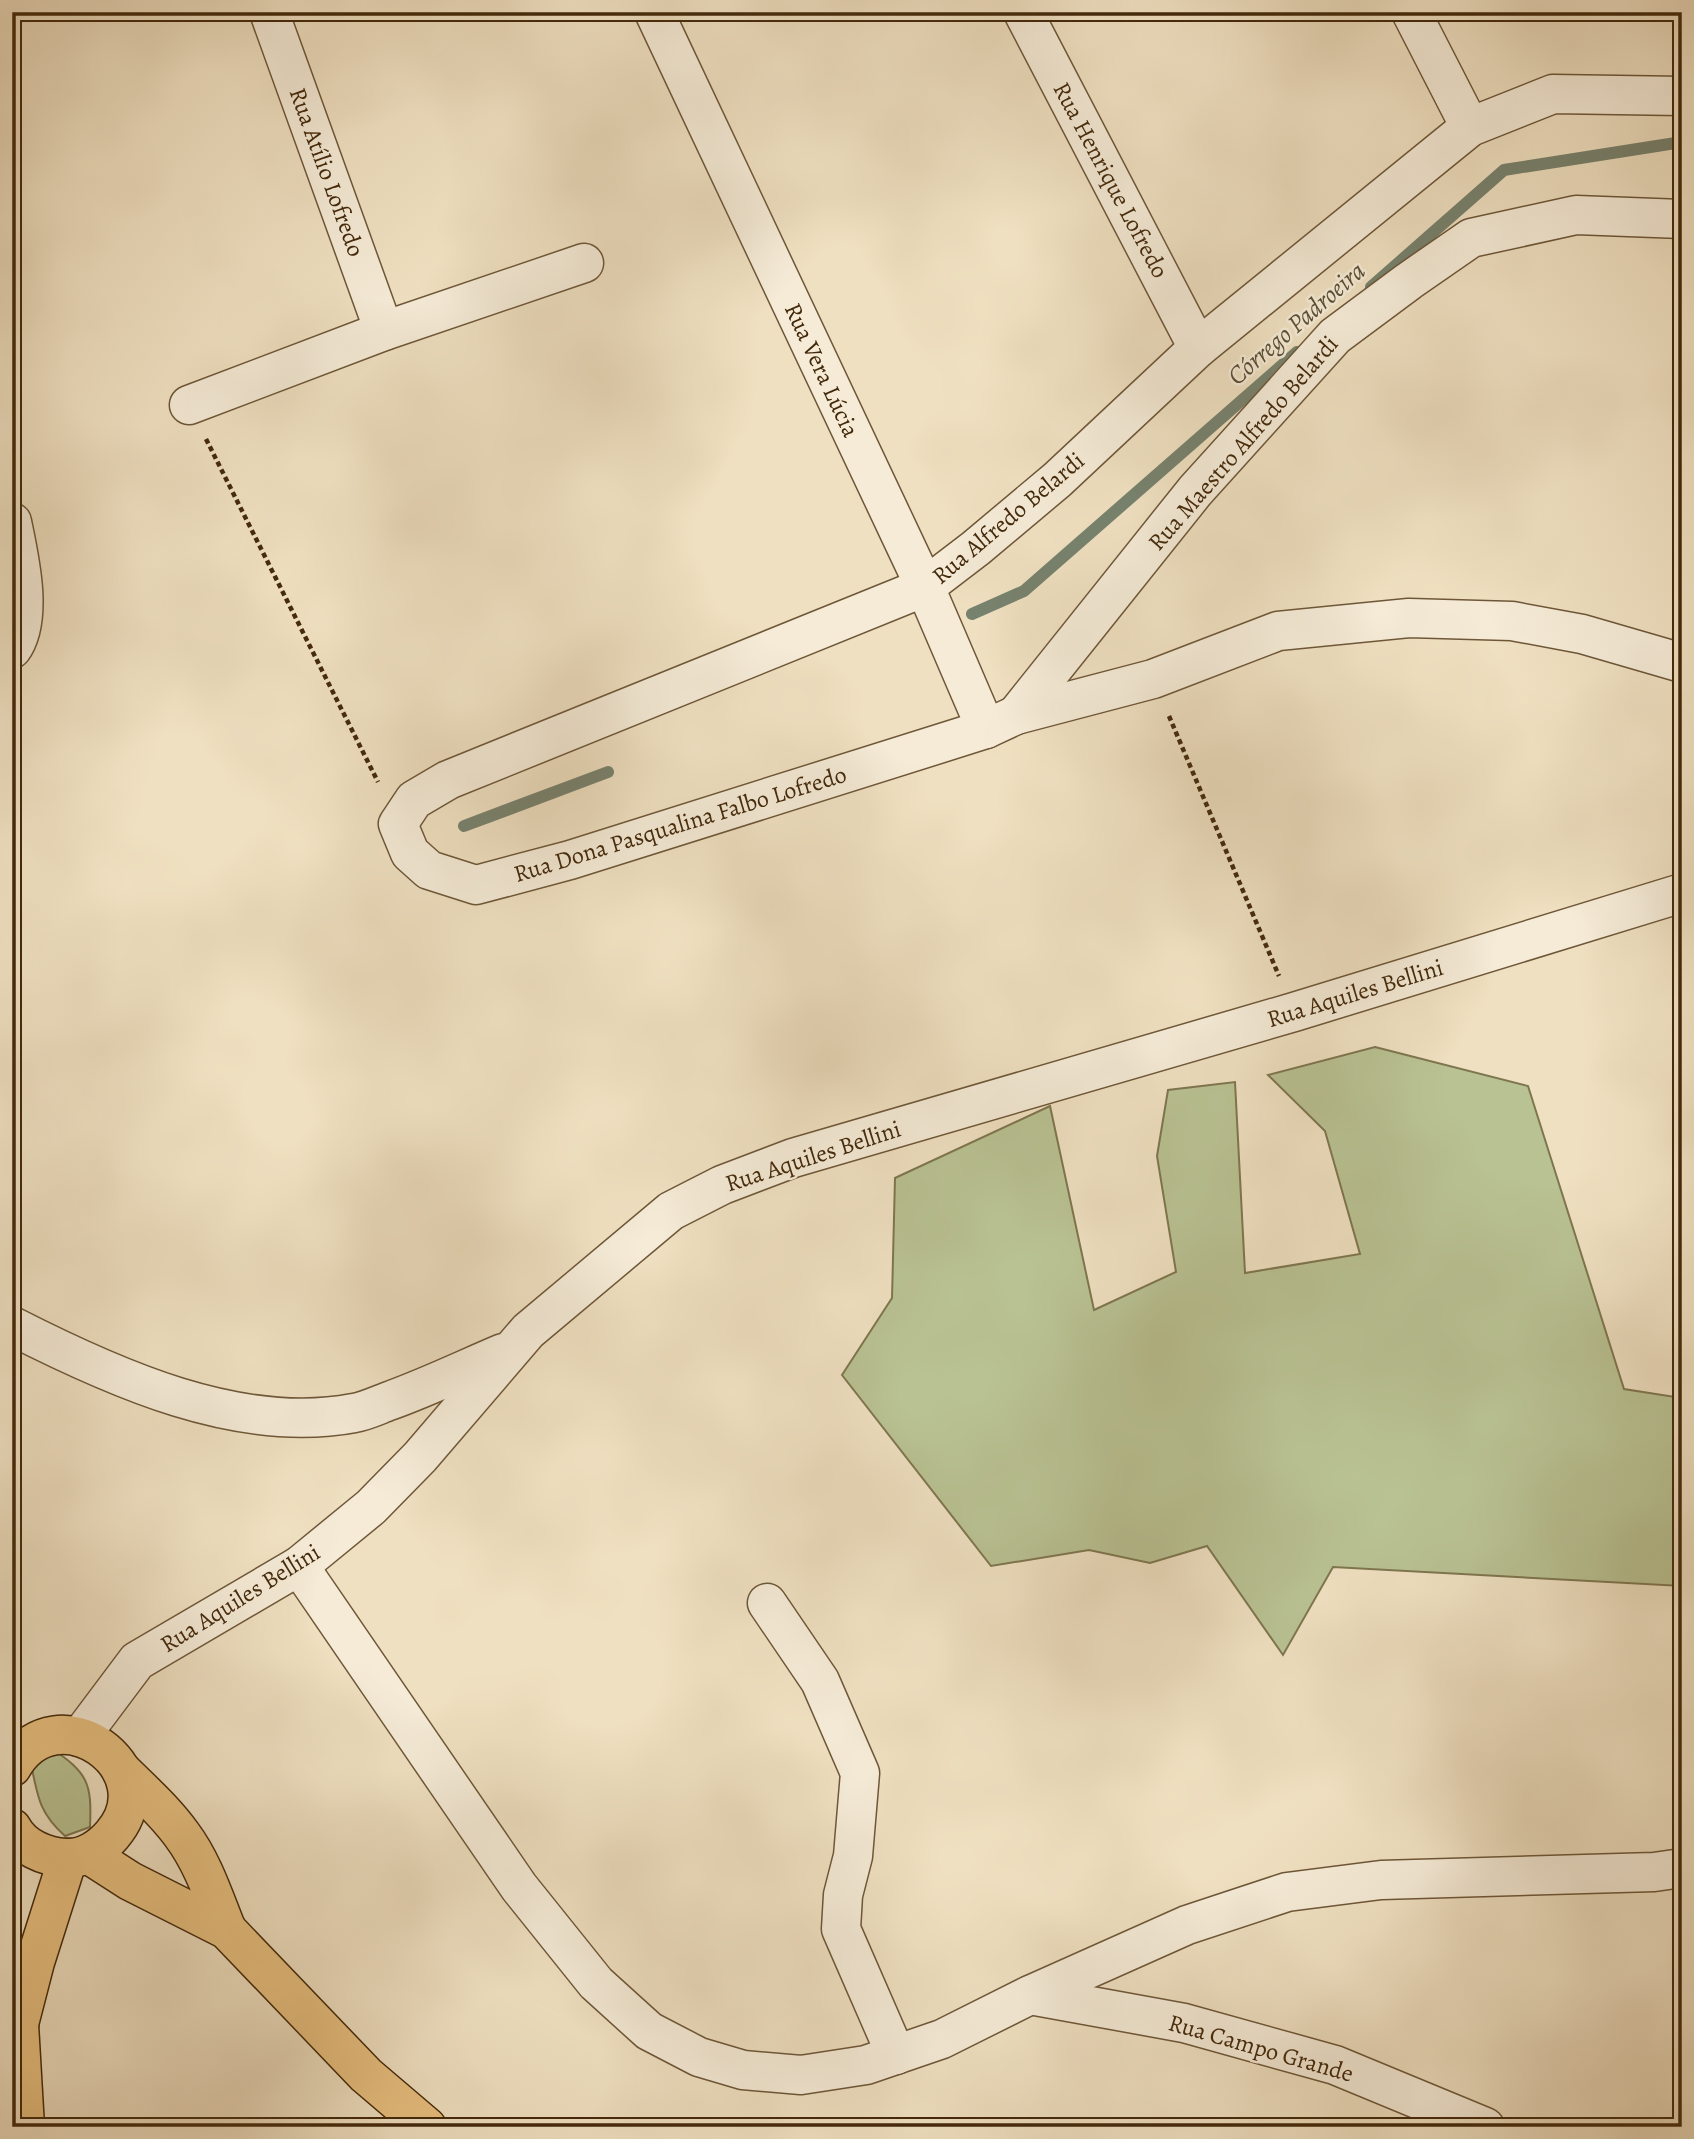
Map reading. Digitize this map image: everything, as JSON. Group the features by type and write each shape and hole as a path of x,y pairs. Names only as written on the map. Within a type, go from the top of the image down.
{"main road":[{"path":"12,1767 19,1755 26,1731 94,1741 111,1754 122,1771 184,1837 199,1862 227,1930"},
{"path":"19,2024 34,1962 78,1856 105,1843 118,1828 126,1810 127,1790 122,1771"},
{"path":"13,1839 48,1856 78,1856 227,1930 366,2075 426,2127"},
{"path":"12,1981 19,2024 24,2127"}],"street":[{"name":"Rua Atílio Lofredo","path":"269,12 384,331"},
{"name":"Rua Vera Lúcia","path":"654,12 925,587 1001,722"},
{"name":"Rua Henrique Lofredo","path":"1023,12 1198,348"},
{"path":"1411,12 1470,127"},
{"name":"Rua Alfredo Belardi","path":"398,824 414,800 448,780 925,587 1057,481 1198,348 1470,127 1553,94 1682,96"},
{"name":"Rua Maestro Alfredo Belardi","path":"1001,722 1195,491 1335,336 1398,289 1471,238 1576,215 1682,219"},
{"path":"189,405 384,331 584,264"},
{"path":"12,522 22,572 23,621 12,649"},
{"name":"Rua Dona Pasqualina Falbo Lofredo","path":"398,824 410,853 429,870 477,885 570,860 1001,722 1153,679 1278,631 1409,618 1512,621 1582,634 1682,663"},
{"name":"Rua Aquiles Bellini","path":"80,1737 137,1661 299,1566 371,1507 420,1457 528,1331 671,1211 722,1185 793,1158 1294,1012 1682,893"},
{"path":"12,1326 75,1359 161,1393 250,1413 309,1418 355,1413 400,1397 510,1350"},
{"path":"299,1566 519,1887 596,1983 649,2031 699,2057 743,2070 801,2075 866,2065 942,2039 1187,1925 1287,1892 1381,1880 1628,1873 1682,1868"},
{"path":"767,1602 820,1681 860,1773 853,1856 843,1895 841,1929 896,2054"},
{"name":"Rua Campo Grande","path":"1030,1996 1184,2023 1335,2065 1485,2127"}],"path":[{"path":"189,405 398,824"},
{"path":"1153,679 1294,1012"}],"green space":[{"path":"1375,1047 1528,1086 1624,1389 1682,1398 1682,1586 1333,1567 1283,1655 1207,1546 1150,1563 1089,1550 991,1566 842,1375 892,1298 895,1178 1050,1106 1094,1310 1176,1272 1157,1156 1168,1090 1235,1082 1245,1273 1360,1254 1325,1131 1268,1075"},
{"path":"51,1748 80,1772 90,1800 90,1827 65,1836 42,1806 32,1769"}],"waterway":[{"name":"Córrego Padroeira","path":"1371,287 1504,170 1682,142"},
{"name":"Córrego Padroeira","path":"972,614 1024,591 1297,352"},
{"name":"Córrego Padroeira","path":"464,826 608,772"}]}
